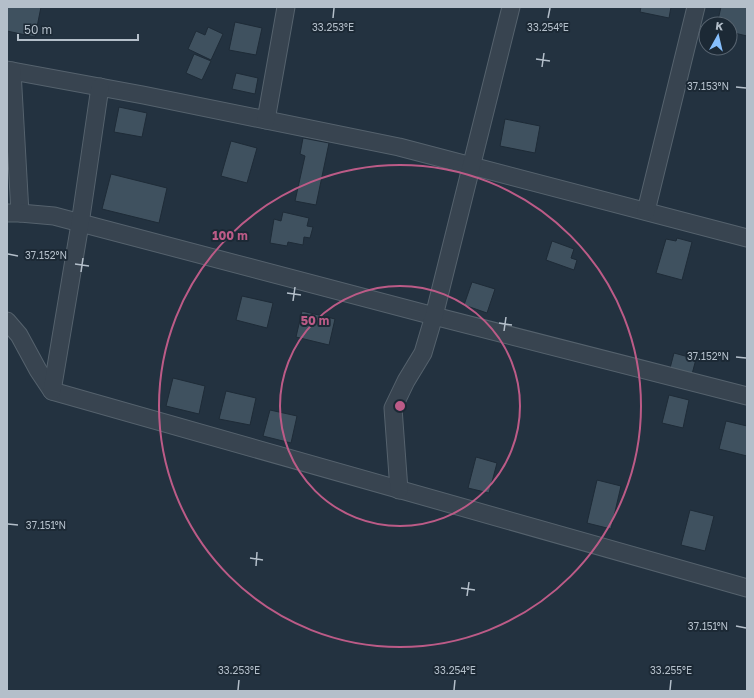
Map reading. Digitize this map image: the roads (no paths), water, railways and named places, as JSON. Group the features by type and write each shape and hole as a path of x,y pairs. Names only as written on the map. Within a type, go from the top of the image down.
{"street":[{"path":"266,120 286,7"},
{"path":"399,490 393,408 406,381 423,353 434,316 511,7"},
{"path":"646,212 696,7"},
{"path":"747,238 399,147 151,96 10,71 14,213 54,216 434,316 747,396"},
{"path":"52,391 80,224 100,87"},
{"path":"7,321 19,335 38,370 52,391 747,588"}]}
